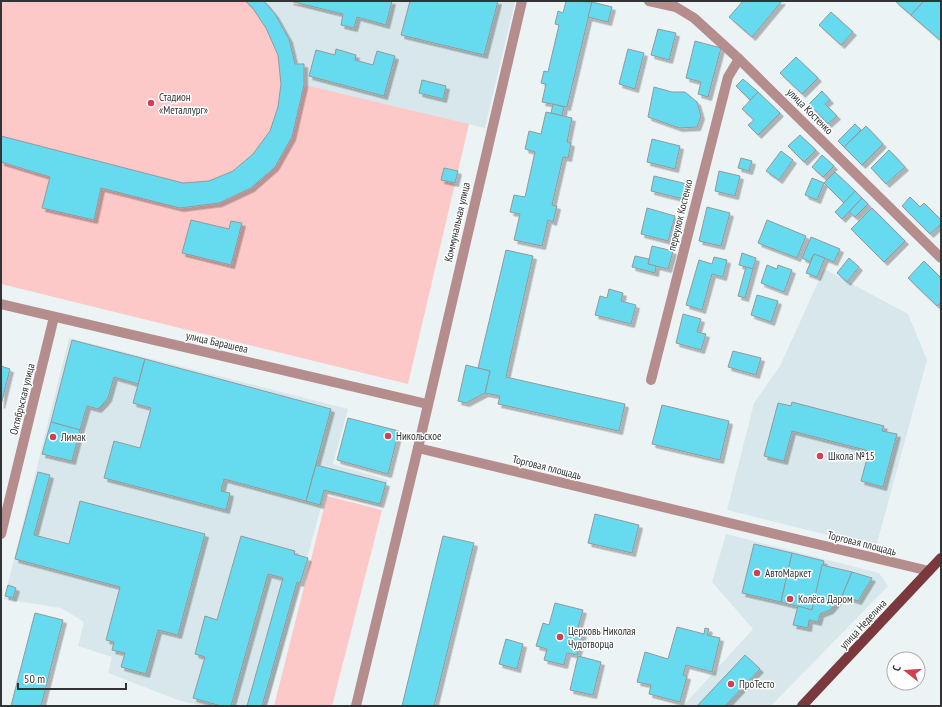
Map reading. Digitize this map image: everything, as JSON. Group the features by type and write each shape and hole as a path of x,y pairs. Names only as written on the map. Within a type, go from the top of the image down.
{"main road":[{"name":"улица Неделина","path":"802,706 941,558"}],"street":[{"name":"Коммунальная улица","path":"418,448 427,404 522,1"},
{"name":"улица Костенко","path":"649,1 676,7 694,18 739,59 941,258"},
{"name":"переулок Костенко","path":"651,380 728,77 739,59"},
{"name":"улица Барашева","path":"1,304 427,404"},
{"name":"Октябрьская улица","path":"1,534 54,317"},
{"name":"Торговая площадь","path":"418,448 929,571"},
{"path":"356,706 418,448"}],"shaded area":[{"path":"1,1 264,1 284,30 295,64 304,64 305,85 469,124 408,384 1,284"},
{"path":"264,1 515,1 485,128 304,85 304,64 295,64 275,14"},
{"name":"Школа №15","path":"824,269 908,314 927,360 876,547 727,510 754,403 780,366"},
{"path":"69,338 348,409 333,464 388,480 381,507 325,492 267,706 202,706 178,700 108,673 112,657 78,646 84,622 61,608 4,599"},
{"path":"327,496 382,510 332,706 274,706"},
{"path":"726,534 879,573 888,586 771,706 683,706 753,629 712,582"}],"building":[{"path":"245,1 264,1 275,14 289,39 295,64 304,64 304,85 292,137 275,167 251,188 219,203 180,208 101,188 94,220 42,208 50,177 1,162 1,136 183,183 209,181 233,171 253,154 270,131 278,107 281,84 278,55 266,28 252,7"},
{"path":"290,1 392,1 386,25 357,17 354,28 341,25 343,14"},
{"path":"410,1 498,1 484,55 401,35"},
{"path":"566,1 592,2 567,107 542,102 546,84 541,83 544,71 548,72 559,25 555,24 558,11 563,13"},
{"path":"743,1 782,1 752,37 729,17"},
{"path":"895,1 924,1 911,15"},
{"path":"924,1 941,1 941,41 911,15"},
{"path":"592,2 612,7 608,22 588,17"},
{"path":"831,12 853,32 841,45 819,25"},
{"path":"658,29 676,33 669,60 651,55"},
{"path":"695,41 721,48 708,97 698,94 701,82 686,78"},
{"path":"336,49 356,55 355,60 373,65 377,51 395,56 384,96 309,76 316,50 335,55"},
{"path":"628,49 644,53 635,89 619,84"},
{"path":"796,57 818,78 802,94 780,73"},
{"path":"743,79 758,92 750,100 736,86"},
{"path":"422,80 446,86 443,99 419,93"},
{"path":"654,87 672,92 685,92 697,102 701,116 697,127 679,128 648,117"},
{"path":"822,91 830,100 825,104 837,116 828,124 809,104"},
{"path":"758,92 780,113 758,135 748,125 754,120 742,109"},
{"path":"553,104 564,107 562,116 551,113"},
{"path":"546,112 572,118 567,142 571,143 568,158 563,157 552,205 557,206 553,222 548,220 542,246 514,240 520,214 510,212 514,195 525,197 535,152 525,149 529,131 541,134"},
{"path":"855,124 861,130 844,147 838,141"},
{"path":"866,126 883,144 862,165 844,147"},
{"path":"800,135 816,150 804,162 788,146"},
{"path":"652,139 680,146 675,169 647,162"},
{"path":"889,150 905,167 886,184 871,168"},
{"path":"781,151 793,160 779,180 766,171"},
{"path":"822,155 834,166 823,177 812,167"},
{"path":"741,158 752,161 749,171 738,168"},
{"path":"444,168 458,171 455,183 441,180"},
{"path":"719,171 740,176 735,196 715,191"},
{"path":"835,172 855,191 844,203 824,183"},
{"path":"654,176 687,184 683,199 651,191"},
{"path":"812,178 824,183 817,200 805,195"},
{"path":"855,191 862,198 842,219 835,212"},
{"path":"910,197 920,207 924,203 941,220 941,224 930,234 902,206"},
{"path":"862,198 868,204 855,217 849,212"},
{"path":"707,207 730,213 721,246 699,241"},
{"path":"647,208 675,216 668,241 641,234"},
{"path":"872,208 905,241 884,262 851,229"},
{"path":"191,220 229,229 231,221 242,223 231,265 182,253"},
{"path":"767,220 806,236 797,258 758,243"},
{"path":"811,237 840,249 834,262 814,254 810,262 802,258"},
{"path":"652,246 673,251 668,269 648,264"},
{"path":"506,250 533,256 506,377 625,404 619,431 498,404 500,396 485,393 490,371 478,368"},
{"path":"742,253 756,258 753,269 739,265"},
{"path":"814,254 825,258 817,277 806,273"},
{"path":"635,256 649,259 648,264 656,266 655,273 632,267"},
{"path":"714,257 727,260 723,277 712,274 702,310 686,305 699,260 712,264"},
{"path":"849,258 859,267 847,282 837,273"},
{"path":"924,261 941,278 941,302 937,306 908,278"},
{"path":"767,265 777,269 778,265 792,270 784,292 761,283"},
{"path":"746,267 753,269 745,298 738,296"},
{"path":"609,289 623,293 621,301 636,305 631,324 595,315 600,296 607,298"},
{"path":"757,295 778,301 771,322 751,315"},
{"path":"683,314 701,319 697,332 706,334 701,350 676,343"},
{"path":"72,340 145,359 138,384 114,377 108,398 103,404 98,409 87,406 80,430 51,422"},
{"path":"733,351 761,358 756,375 728,367"},
{"path":"145,359 331,409 306,501 224,479 221,491 230,493 226,510 104,478 114,441 140,448 151,408 133,403"},
{"path":"466,365 490,371 485,393 466,403 458,401"},
{"path":"1,366 10,369 1,405"},
{"path":"792,402 884,426 882,431 897,434 883,487 861,481 869,451 792,431 784,461 764,456 778,403 791,406"},
{"path":"662,405 729,421 720,460 652,444"},
{"path":"348,418 399,431 388,474 337,460"},
{"path":"51,422 80,430 72,461 42,454"},
{"path":"316,465 386,483 380,504 324,490 320,505 306,501"},
{"path":"38,472 50,475 34,535 69,544 80,501 205,534 178,635 158,630 146,674 121,667 125,653 112,650 114,642 106,640 120,587 15,559"},
{"path":"595,514 639,525 632,553 588,543"},
{"path":"241,536 295,551 294,554 308,558 300,583 297,582 262,706 247,706 283,578 268,574 231,706 221,706 193,698 205,657 195,654 205,616 217,620"},
{"path":"443,536 474,543 434,706 402,706"},
{"path":"754,544 792,553 781,602 742,593"},
{"path":"792,553 824,561 812,610 781,602"},
{"path":"822,565 852,572 842,596 830,610 820,614 818,622 809,620 808,628 793,625 798,606 812,610"},
{"path":"852,572 872,578 858,601 842,596"},
{"path":"8,585 16,588 13,598 5,596"},
{"name":"Церковь Николая Чудотворца","path":"555,603 583,610 577,631 583,633 577,655 567,653 564,665 544,660 547,649 536,646 543,623 549,625"},
{"path":"35,613 63,620 41,706 11,706"},
{"path":"677,627 704,634 705,628 709,629 707,635 720,638 712,672 686,665 683,675 687,676 680,702 649,694 651,685 637,682 645,652 668,659"},
{"path":"506,639 523,644 517,669 499,664"},
{"path":"745,655 760,669 725,706 697,706"},
{"path":"578,656 601,662 593,695 570,690"}],"place":[{"name":"Стадион «Металлург»","path":"151,103"},
{"name":"Никольское","path":"388,436"},
{"name":"Лимак","path":"53,437"},
{"name":"Школа №15","path":"820,456"},
{"name":"АвтоМаркет","path":"757,573"},
{"name":"Колёса Даром","path":"790,599"},
{"name":"Церковь Николая Чудотворца","path":"560,637"},
{"name":"ПроТесто","path":"731,684"}]}
